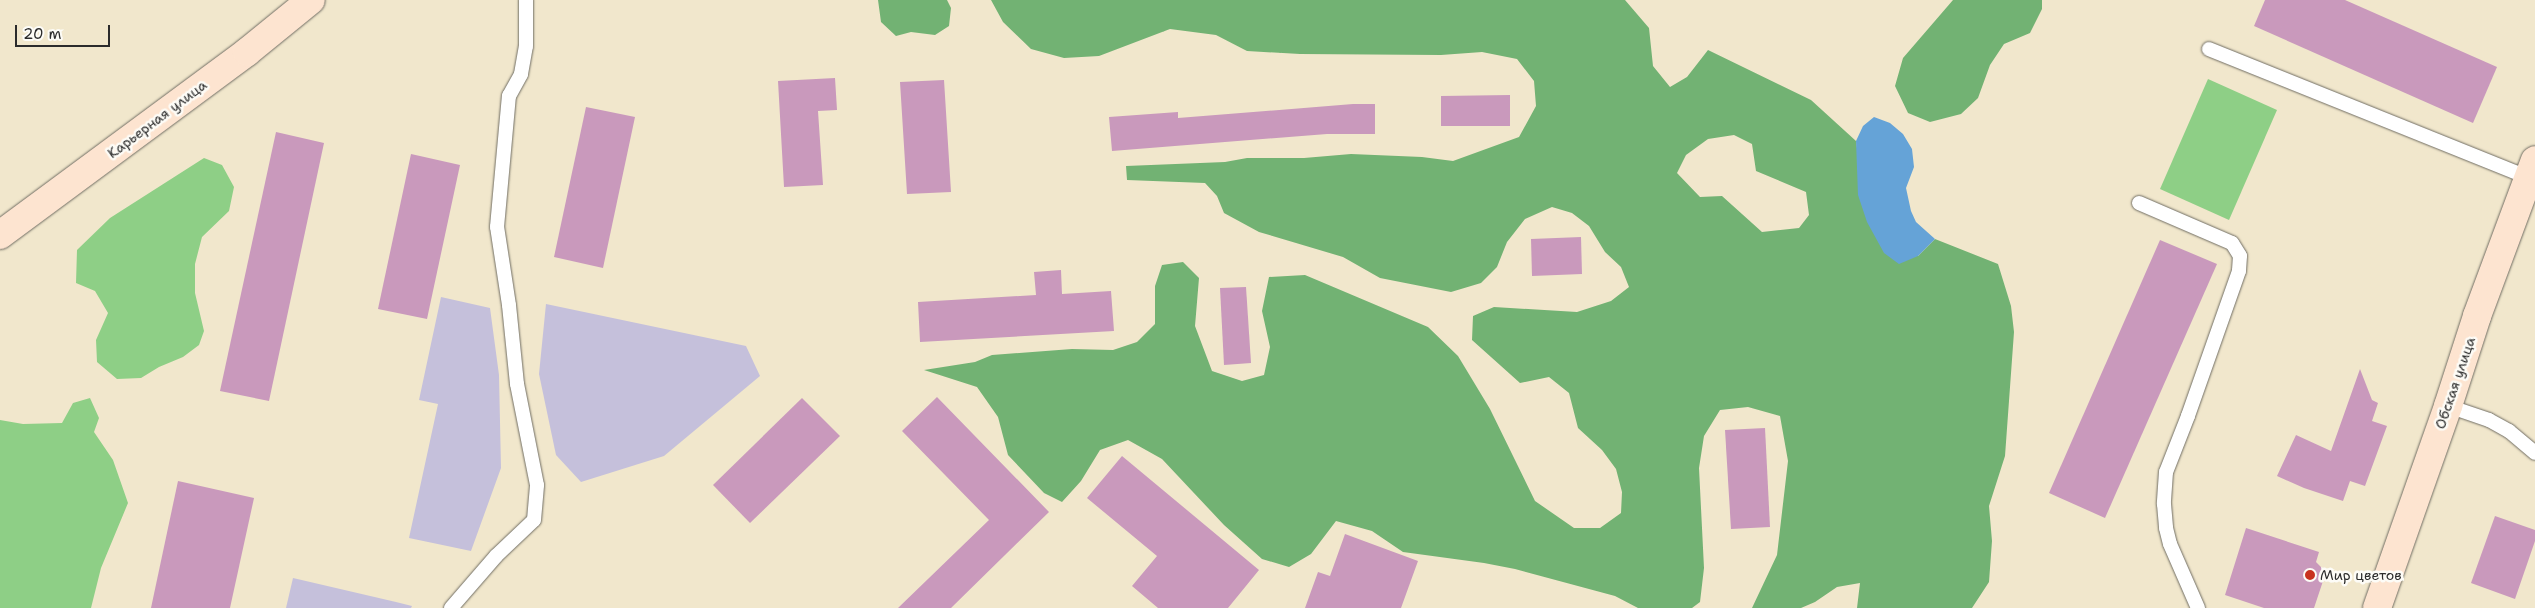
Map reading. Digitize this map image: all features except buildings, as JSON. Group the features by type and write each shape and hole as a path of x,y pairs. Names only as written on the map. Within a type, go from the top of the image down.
{"street":[{"name":"Карьерная улица","path":"0,236 247,52 311,0"},
{"name":"Обская улица","path":"2377,608 2448,406 2477,316 2532,168"}],"lane":[{"path":"451,608 496,556 534,520 537,485 517,384 509,305 497,227 509,96 521,74 526,46 526,0"},
{"path":"2209,49 2532,168"},
{"path":"2139,203 2232,243 2240,256 2238,271 2188,416 2166,472 2164,504 2166,528 2170,544 2198,608"},
{"path":"2448,406 2489,420 2509,431 2535,452"}],"shaded area":[{"path":"441,297 490,308 499,375 501,468 471,551 409,538 438,404 419,400"},
{"path":"546,304 746,346 760,376 664,456 581,482 556,455 539,374"},
{"path":"293,578 412,606 411,608 286,608"}],"green space":[{"path":"878,0 947,0 951,8 949,26 935,35 911,32 896,36 881,22"},
{"path":"991,0 1625,0 1649,28 1653,66 1670,87 1687,77 1708,50 1811,100 1856,141 1858,155 1918,256 1935,239 1998,264 2011,306 2014,332 2005,456 1989,506 1992,541 1989,582 1972,608 1857,608 1860,583 1837,587 1815,602 1801,608 1752,608 1777,555 1788,461 1780,416 1748,407 1720,410 1704,436 1699,468 1704,568 1700,602 1692,608 1638,608 1615,596 1515,569 1403,552 1372,531 1336,521 1311,554 1289,567 1262,559 1224,525 1162,459 1128,440 1100,450 1081,481 1062,502 1044,493 1008,455 998,417 977,387 924,370 975,362 992,355 1072,349 1113,350 1137,342 1155,324 1155,286 1162,265 1183,262 1199,278 1195,326 1212,371 1242,381 1264,375 1270,347 1262,311 1269,277 1305,275 1428,327 1458,356 1490,409 1535,501 1574,528 1600,528 1621,513 1622,492 1616,469 1602,450 1578,428 1569,393 1549,377 1520,383 1472,340 1473,316 1494,307 1577,312 1611,301 1629,287 1621,267 1605,252 1589,226 1572,213 1552,207 1525,219 1507,242 1497,267 1481,283 1451,292 1380,278 1343,257 1259,232 1224,213 1217,196 1205,183 1127,180 1126,166 1225,162 1247,158 1304,158 1351,154 1422,157 1453,161 1519,137 1536,106 1534,81 1517,59 1482,52 1441,55 1300,54 1247,51 1216,35 1170,29 1099,56 1064,58 1031,49 1003,22","holes":["1734,135 1752,144 1756,171 1806,192 1809,215 1799,228 1762,232 1722,196 1700,197 1677,173 1686,155 1708,139"]},
{"path":"1953,0 2042,0 2042,9 2030,33 2004,44 1990,65 1978,98 1961,114 1930,122 1908,113 1895,86 1903,58"},
{"path":"2208,79 2277,110 2229,220 2160,189"},
{"path":"204,158 222,165 234,187 229,211 202,237 195,264 195,293 204,331 199,345 183,357 159,367 141,378 117,379 97,362 96,340 108,313 95,291 76,283 77,250 110,218"},
{"path":"90,398 99,418 94,432 113,460 128,503 101,568 91,608 0,608 0,420 23,424 62,423 73,403"}],"water":[{"path":"1874,117 1890,123 1903,134 1912,149 1914,167 1906,188 1911,211 1916,222 1935,239 1918,256 1899,264 1884,253 1867,222 1858,195 1856,141 1863,126"}],"place":[{"name":"Мир цветов","path":"2310,575"}]}
